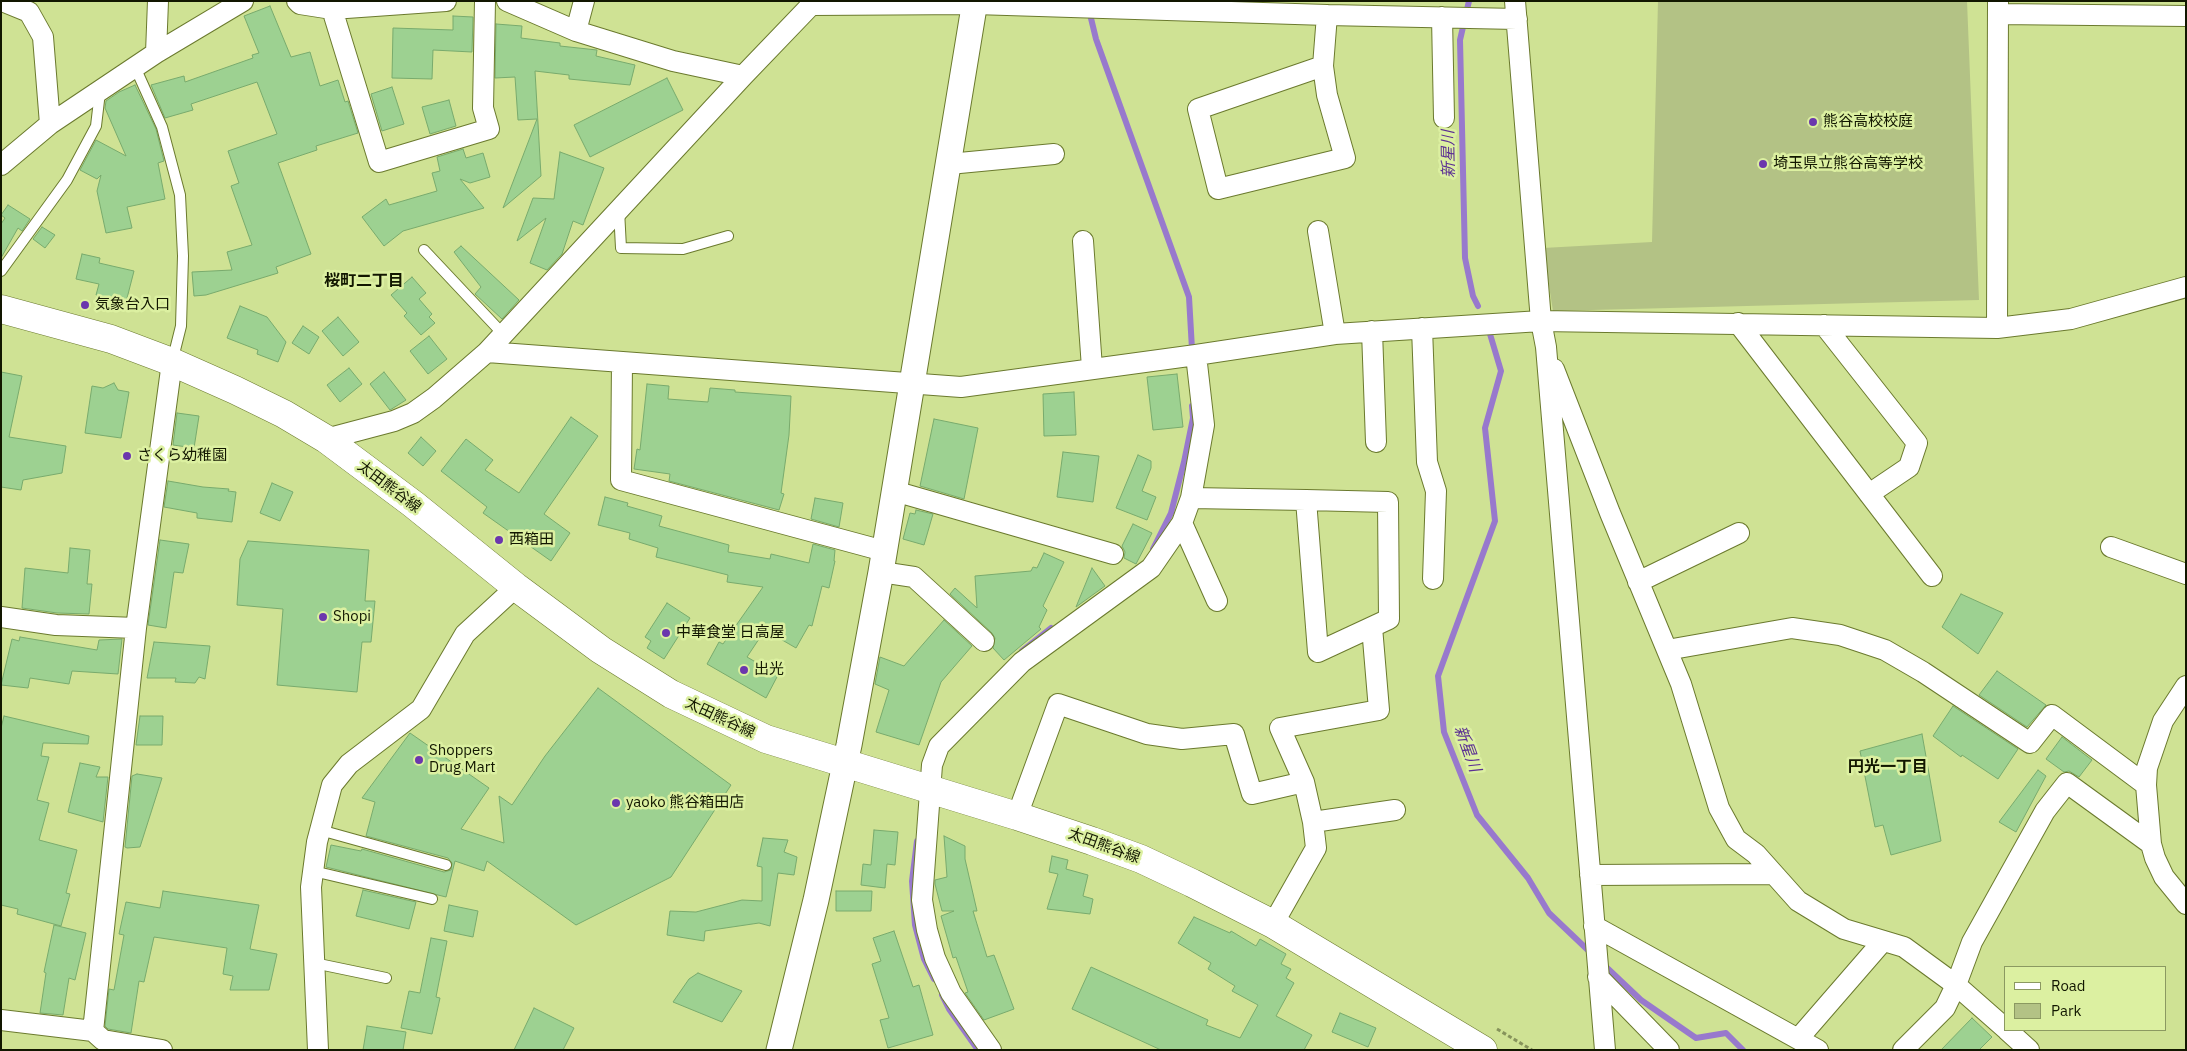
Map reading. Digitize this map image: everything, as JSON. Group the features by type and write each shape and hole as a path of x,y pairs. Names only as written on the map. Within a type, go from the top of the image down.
{"main road":[{"name":"太田熊谷線","path":"1,309 111,339 172,362 235,390 326,439 413,504 516,588 601,650 671,694 766,739 1092,840 1140,860 1192,883 1273,924 1482,1050"}],"street":[{"path":"2,1 30,12 43,37 50,124"},
{"path":"156,53 158,1"},
{"path":"1,165 50,124 156,53 243,1"},
{"path":"297,1 300,4 332,9 446,1"},
{"path":"332,9 379,162 489,129 483,108 485,1"},
{"path":"507,1 576,31 673,61 743,76"},
{"path":"576,31 584,1"},
{"path":"326,439 359,431 413,413 434,398 486,352 813,3 975,3 1078,8 1106,6 1327,15 1349,8 1402,9 1447,17 1479,18 1516,10 1541,321 1546,347 1605,1050"},
{"path":"779,1050 816,900 845,763 894,491 975,3"},
{"path":"1997,328 1998,7 2160,8 2186,16"},
{"path":"1323,66 1198,109 1218,189 1345,158 1326,95 1323,66 1327,15"},
{"path":"1444,118 1447,17"},
{"path":"949,164 1054,154"},
{"path":"1318,231 1335,334"},
{"path":"1083,241 1092,368"},
{"path":"486,352 961,387 1335,334 1541,321 1997,328 2071,319 2186,286"},
{"path":"1738,323 1932,576"},
{"path":"1824,325 1917,443 1909,467 1869,494"},
{"path":"1422,328 1427,462 1436,491 1433,579"},
{"path":"1372,331 1376,442"},
{"path":"1546,347 1638,582 1681,684 1719,808 1736,839 1756,854 1798,901 1844,929 1904,947 1956,985 2004,1027"},
{"path":"991,1050 951,994 935,958 927,930 922,900 922,786 939,746 1022,662 1151,568 1182,523 1191,498 1204,425 1196,355"},
{"path":"94,1039 136,628 172,362"},
{"path":"622,362 621,480 882,561 914,577 984,641"},
{"path":"894,491 1113,554"},
{"path":"1191,498 1306,500 1388,502 1389,619 1318,652 1306,500"},
{"path":"1182,523 1217,601"},
{"path":"1638,582 1740,533"},
{"path":"2111,547 2186,574"},
{"path":"318,1050 311,887 320,830 332,785 350,764 421,709 465,634 516,588"},
{"path":"1,617 56,625 136,628"},
{"path":"1273,924 1316,848 1313,822 1304,782 1280,728 1379,710 1372,627"},
{"path":"1667,650 1792,628 1840,635 1885,650 2030,742 2052,715 2146,785"},
{"path":"2186,686 2163,720 2147,768 2146,785 2151,844 2164,877 2186,904"},
{"path":"1017,816 1058,704 1147,734 1182,739 1234,734 1252,794 1304,782"},
{"path":"1903,1050 1945,1008 1972,942 2045,811 2067,783 2151,844"},
{"path":"1313,822 1395,810"},
{"path":"1590,874 1773,874"},
{"path":"1594,933 1818,1050"},
{"path":"1798,1039 1883,941"},
{"path":"1598,976 1669,1050"},
{"path":"1,1020 94,1039 162,1050"},
{"path":"2008,1031 2029,1050"}],"lane":[{"path":"135,67 162,127 180,195 184,256 181,326 172,362"},
{"path":"1,271 67,180 96,126 100,91"},
{"path":"619,209 621,248 683,249 728,236"},
{"path":"424,250 503,334"},
{"path":"320,830 446,865"},
{"path":"313,871 432,899"},
{"path":"314,963 386,978"}],"green space":[{"name":"熊谷高校校庭","path":"1658,1 1967,1 1979,300 1553,311 1543,248 1652,242"}],"building":[{"path":"270,6 291,57 310,52 320,86 338,80 345,102 348,101 358,133 316,146 317,150 278,163 311,254 276,267 278,273 206,295 194,296 192,272 232,270 227,252 252,245 231,186 239,183 228,151 277,134 257,82 191,104 193,110 165,118 151,85 184,76 185,82 253,58 252,55 259,53 244,16"},
{"path":"453,16 473,17 472,52 433,50 432,79 392,78 393,28 453,30"},
{"path":"496,24 522,26 521,38 560,43 560,46 597,50 596,56 635,65 630,85 569,79 569,75 535,71 541,176 503,208 537,119 518,120 515,77 495,78"},
{"path":"667,78 683,110 590,157 574,125"},
{"path":"135,85 156,129 164,161 158,163 165,199 127,207 132,228 106,233 97,191 101,175 97,179 80,170 96,140 126,156 105,108 106,101 119,92"},
{"path":"392,87 404,124 382,131 371,94"},
{"path":"449,100 456,126 430,134 422,107"},
{"path":"463,149 466,158 483,153 490,177 470,183 460,179 484,208 403,231 384,246 362,217 386,199 389,205 437,191 432,173 440,171 437,157"},
{"path":"560,152 604,168 583,225 573,221 562,254 547,270 530,263 546,218 517,241 533,198 554,199"},
{"path":"8,205 30,219 22,231 18,228 1,258 1,224 5,218 1,215"},
{"path":"42,227 55,235 45,248 33,239"},
{"path":"461,246 519,300 502,319 475,294 481,287 454,252"},
{"path":"82,254 100,258 99,263 134,271 126,302 96,295 99,284 76,279"},
{"path":"412,277 426,293 419,299 432,314 429,317 435,323 421,335 404,316 407,313 391,295"},
{"path":"240,306 267,317 286,342 278,362 257,354 258,350 227,338"},
{"path":"338,317 359,342 343,356 322,331"},
{"path":"303,326 319,337 309,354 292,343"},
{"path":"429,336 447,359 428,374 410,351"},
{"path":"349,368 362,384 340,402 327,385"},
{"path":"1,372 22,376 9,437 66,446 62,473 23,480 21,490 1,487"},
{"path":"384,372 406,400 390,410 370,384"},
{"path":"1177,374 1183,427 1153,430 1147,377"},
{"path":"114,383 118,390 129,392 121,438 85,433 92,386 103,388"},
{"path":"647,384 669,386 668,399 708,402 710,388 735,390 735,392 791,396 789,435 781,493 784,494 779,510 669,481 670,474 634,469 637,449 640,450"},
{"path":"1074,392 1076,435 1044,436 1043,394"},
{"path":"177,413 199,416 194,448 173,445"},
{"path":"571,417 598,436 544,514 570,533 551,561 483,513 487,507 441,471 466,439 493,460 485,470 519,493"},
{"path":"934,419 978,428 964,499 920,486"},
{"path":"421,437 436,451 423,466 408,453"},
{"path":"1063,452 1099,456 1093,502 1057,497"},
{"path":"1138,455 1151,461 1151,468 1142,491 1156,497 1147,520 1116,508"},
{"path":"168,481 229,489 228,491 236,492 232,522 197,518 197,513 164,507"},
{"path":"272,483 293,492 280,521 260,513"},
{"path":"605,497 628,503 627,506 662,516 659,526 729,545 728,552 770,559 771,554 809,563 813,544 835,550 835,561 829,588 822,586 812,626 809,625 796,648 765,630 747,657 778,675 766,698 707,664 719,642 723,644 763,587 727,582 728,575 656,557 658,548 629,539 630,533 598,525"},
{"path":"815,498 843,503 839,527 811,519"},
{"path":"916,510 933,514 924,545 903,539 910,513 915,514"},
{"path":"1133,524 1152,533 1136,564 1124,558 1125,552 1122,546"},
{"path":"160,540 189,544 183,573 174,572 166,628 148,625"},
{"path":"248,541 369,550 365,601 375,601 371,642 362,642 357,692 277,685 283,609 237,605 240,559"},
{"path":"70,548 90,550 87,584 92,584 89,614 57,613 22,608 25,568 68,573"},
{"path":"1044,553 1064,562 1043,606 1047,610 1039,627 1041,629 1004,660 993,648 995,638 992,633 950,594 955,588 977,608 975,576 1031,571 1033,567 1037,568"},
{"path":"1092,568 1105,586 1076,607"},
{"path":"1961,594 2003,613 1978,654 1942,627"},
{"path":"667,603 690,618 664,659 647,648 651,641 645,637"},
{"path":"944,620 972,646 941,682 919,745 876,732 889,690 875,684 880,657 904,666"},
{"path":"20,637 97,650 99,640 122,639 118,674 72,671 69,684 30,678 28,688 1,685 12,639 19,641"},
{"path":"154,642 210,646 205,679 199,677 195,683 175,682 176,678 147,678"},
{"path":"1997,671 2046,705 2027,727 1979,695"},
{"name":"yaoko 熊谷箱田店","path":"598,688 731,785 671,877 576,925 487,861 484,871 455,861 446,897 326,867 331,845 361,851 362,849 444,872 451,870 452,863 448,858 366,836 375,802 362,798 410,733 489,788 461,829 504,843 499,796 512,805 545,756"},
{"path":"1953,706 2018,749 1998,779 1962,755 1961,757 1933,736"},
{"path":"4,716 89,736 88,744 43,743 41,756 49,757 37,800 49,803 39,840 77,850 66,893 70,894 61,926 17,914 18,909 1,905 1,728"},
{"path":"140,716 163,716 162,745 136,745"},
{"path":"1922,734 1941,841 1891,855 1883,825 1875,827 1860,751"},
{"path":"2062,737 2092,760 2079,777 2069,771 2064,772 2046,759"},
{"path":"80,763 100,767 96,777 108,777 103,822 68,812"},
{"path":"2038,770 2046,776 2016,832 1999,822"},
{"path":"137,774 162,778 140,847 127,848 125,847 132,776"},
{"path":"874,830 898,832 895,865 887,864 885,888 861,885 863,864 871,865"},
{"path":"944,836 965,846 965,859 977,911 973,911 987,957 994,955 1014,1009 984,1020 965,993 968,992 956,957 953,958 941,916 954,911 942,911 935,884 935,880 947,877"},
{"path":"763,838 788,840 784,852 797,857 794,875 778,873 770,926 759,923 705,931 704,941 667,935 670,911 696,912 742,900 762,901 762,867 757,866"},
{"path":"1052,856 1068,860 1066,869 1088,875 1083,896 1093,899 1090,914 1047,909 1058,874 1049,872"},
{"path":"363,890 416,902 409,929 356,916"},
{"path":"163,891 259,905 250,949 277,954 269,990 230,990 233,976 223,974 227,948 154,937 144,982 139,981 131,1033 108,1029 105,1026 109,989 114,990 124,935 119,934 126,902 160,908"},
{"path":"836,891 872,891 871,911 836,911"},
{"path":"449,905 478,911 473,937 444,931"},
{"path":"1194,917 1230,933 1231,931 1256,946 1260,939 1286,954 1281,964 1291,969 1286,978 1294,983 1276,1016 1312,1035 1304,1050 1161,1050 1072,1009 1091,967 1208,1020 1206,1025 1240,1038 1258,1005 1232,991 1235,986 1208,969 1211,963 1178,943"},
{"path":"54,925 86,933 75,980 69,978 63,1015 40,1013 46,973 44,972"},
{"path":"894,931 913,987 919,985 933,1035 888,1048 880,1020 889,1018 872,964 881,961 873,938"},
{"path":"431,938 447,941 436,997 440,998 432,1034 401,1028 409,991 420,993"},
{"path":"698,973 742,991 722,1022 673,1002 689,979"},
{"path":"534,1008 574,1028 563,1050 514,1050"},
{"path":"1340,1013 1376,1028 1368,1047 1332,1032"},
{"path":"1972,1018 1992,1037 1979,1050 1941,1050"},
{"path":"367,1026 406,1032 403,1050 363,1050"}],"waterway":[{"name":"新星川","path":"1469,1 1460,40 1465,258 1473,296 1478,306"},
{"path":"1089,10 1096,39 1189,297 1192,349"},
{"name":"新星川","path":"1490,334 1501,371 1485,428 1495,521 1438,676 1444,732 1477,815 1528,878 1549,913 1591,953"},
{"path":"1153,549 1171,513 1193,418 1192,406"},
{"path":"1022,651 1051,628"},
{"path":"917,841 912,881 915,925 924,959 934,979"},
{"name":"新星川","path":"1604,965 1641,1000 1696,1038 1726,1033 1743,1050"},
{"path":"942,995 949,1009 978,1050"}],"place":[{"name":"熊谷高校校庭","path":"1813,122"},
{"name":"埼玉県立熊谷高等学校","path":"1763,164"},
{"name":"気象台入口","path":"85,305"},
{"name":"さくら幼稚園","path":"127,456"},
{"name":"西箱田","path":"499,540"},
{"name":"Shopi","path":"323,617"},
{"name":"中華食堂 日高屋","path":"666,633"},
{"name":"出光","path":"744,670"},
{"name":"Shoppers Drug Mart","path":"419,760"},
{"name":"yaoko 熊谷箱田店","path":"616,803"}],"district":[{"name":"桜町二丁目","path":"364,281"},
{"name":"円光一丁目","path":"1888,767"}]}
